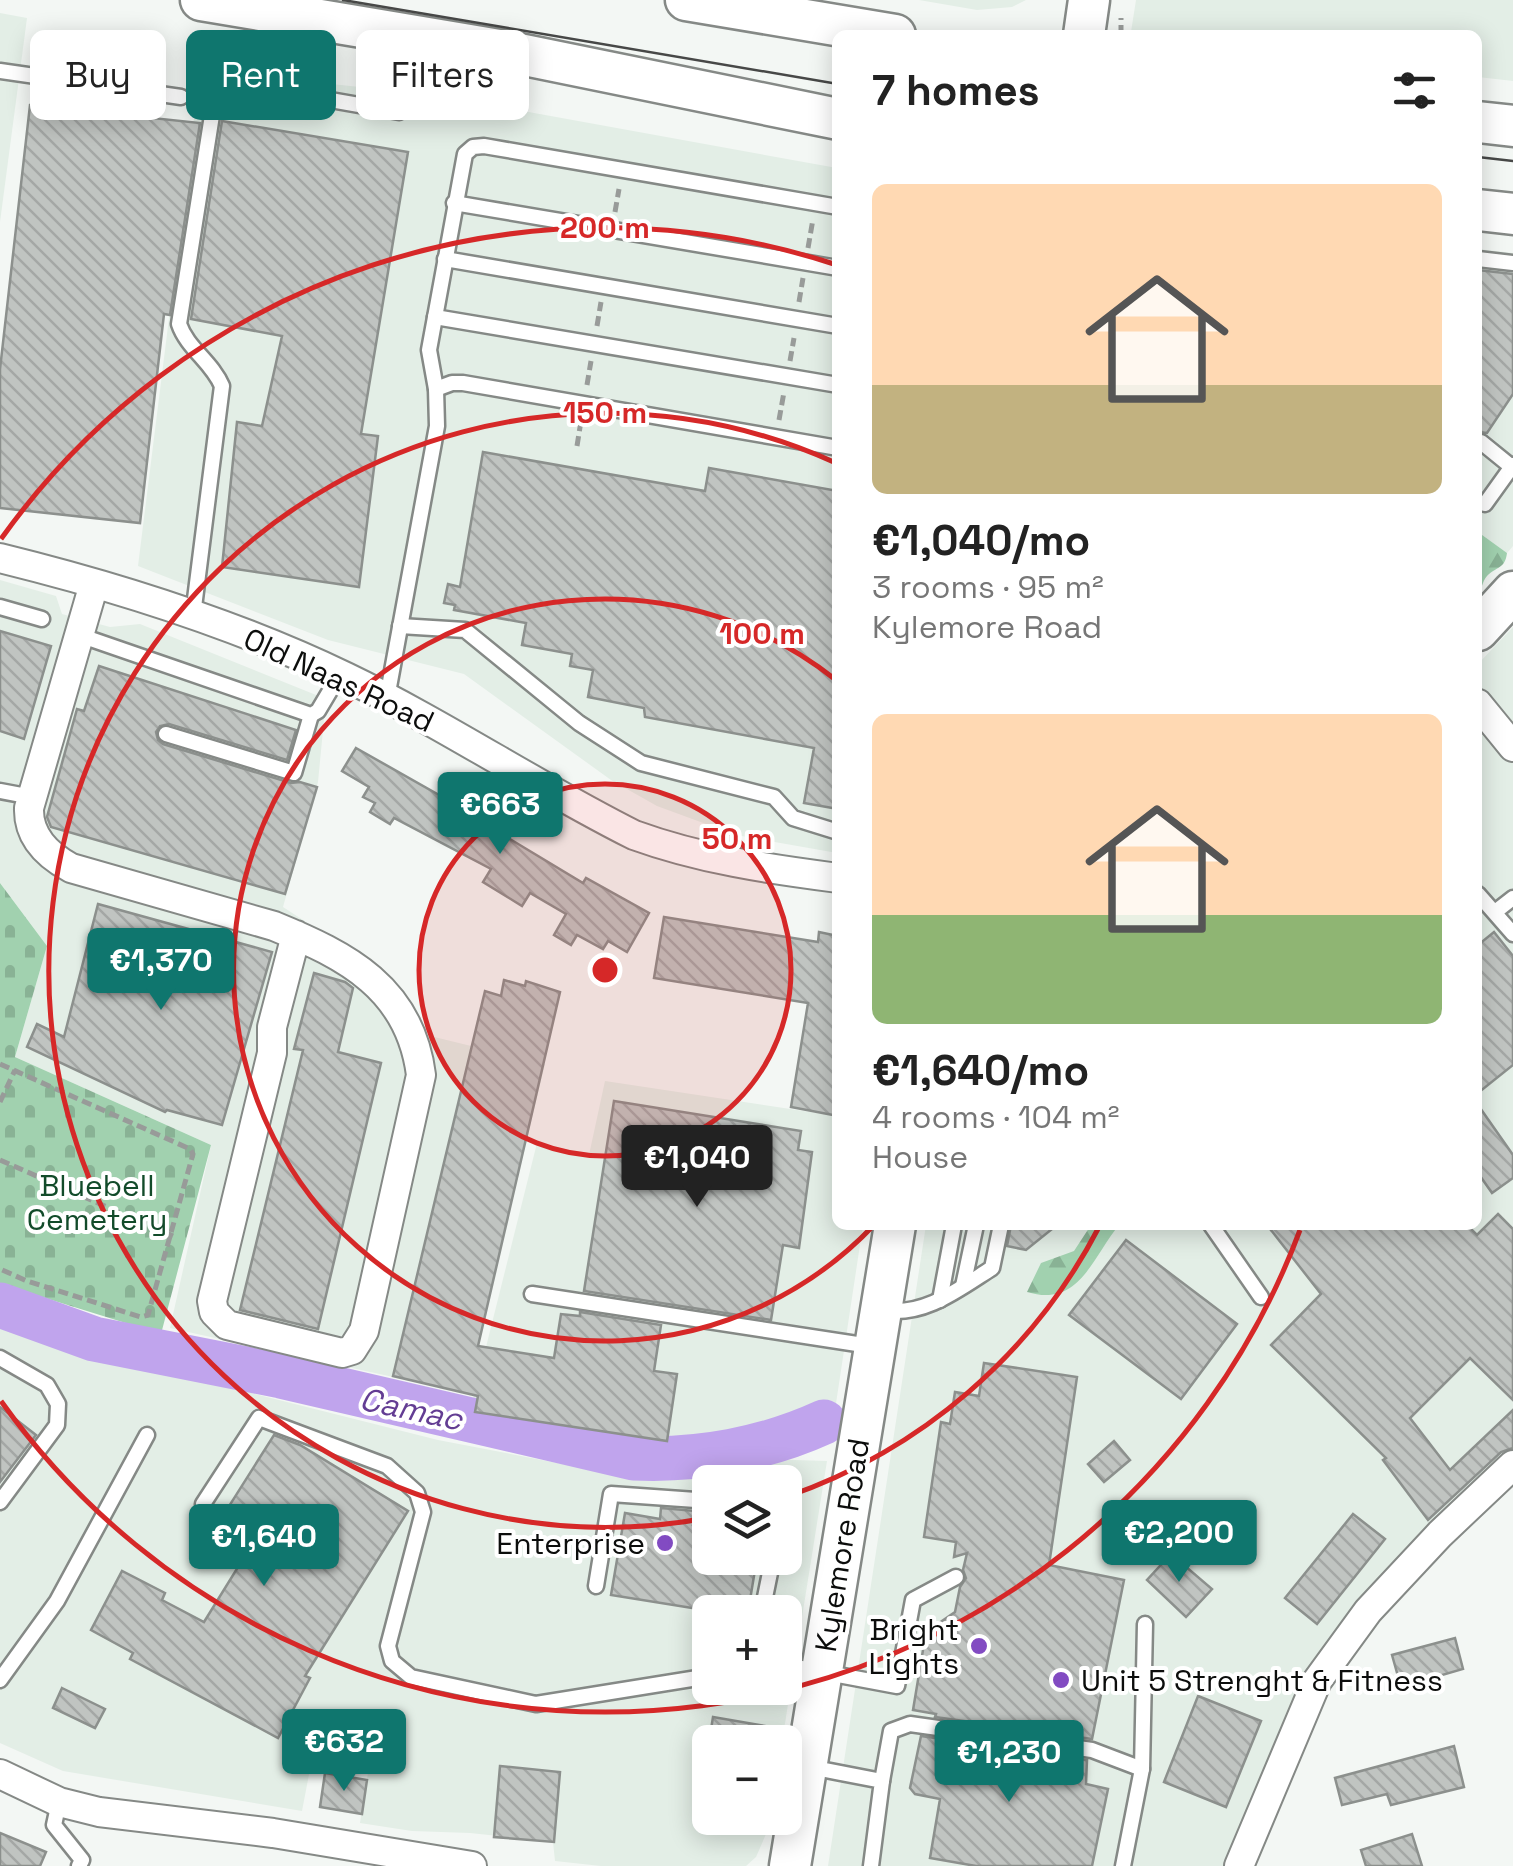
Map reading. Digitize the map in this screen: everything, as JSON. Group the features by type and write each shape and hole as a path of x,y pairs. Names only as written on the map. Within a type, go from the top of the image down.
{"main road":[{"path":"201,0 506,50 832,117"},
{"path":"686,0 865,30"},
{"path":"1085,30 1089,0"},
{"path":"1482,122 1513,126"},
{"path":"1482,210 1513,214"},
{"path":"1482,626 1513,592"},
{"name":"Kylemore Road","path":"790,1866 806,1766 803,1669 878,1328 894,1230"}],"street":[{"name":"Old Naas Road","path":"2,564 94,584 267,642 387,698 634,835 675,850 832,877"},
{"path":"94,584 32,797 29,817 37,839 57,861 70,868 296,935 354,964 383,987 396,1005 416,1052 421,1075 364,1332 352,1350 342,1353 227,1326 214,1312 212,1301 272,1054 272,1028 296,935"},
{"path":"1482,709 1513,747"},
{"path":"1239,1866 1317,1681 1368,1612 1440,1534 1513,1465"},
{"path":"0,1774 59,1802 99,1812 274,1833 388,1859 472,1866"}],"lane":[{"path":"0,70 180,97"},
{"path":"193,615 222,386 216,372 182,333 179,324 216,90 228,82 356,104"},
{"path":"387,698 437,426 429,350 461,164 473,148 484,146 832,205"},
{"path":"454,203 832,267"},
{"path":"445,259 832,325"},
{"path":"1482,259 1513,263"},
{"path":"435,317 832,384"},
{"path":"436,389 464,383 832,447"},
{"path":"1482,443 1513,467 1486,504"},
{"path":"0,607 42,619"},
{"path":"400,626 465,630 580,723 641,763 774,797 793,818 832,830"},
{"path":"79,635 311,715 318,712 340,674"},
{"path":"166,734 294,773 311,715"},
{"path":"0,791 32,797"},
{"path":"1482,898 1513,934"},
{"path":"1495,912 1513,898"},
{"path":"940,1300 953,1230"},
{"path":"964,1286 975,1230"},
{"path":"532,1294 878,1328 903,1313 940,1300 992,1268 1000,1230"},
{"path":"1214,1230 1261,1297"},
{"path":"0,1358 47,1385 58,1404 57,1425 0,1502"},
{"path":"203,1504 259,1418 387,1466 417,1493 422,1512 388,1646 392,1660 411,1678 536,1704 692,1679"},
{"path":"0,1680 58,1602 147,1436"},
{"path":"596,1586 610,1494 692,1500"},
{"path":"803,1669 898,1686 913,1600 956,1577"},
{"path":"1124,1866 1124,1849 1142,1768 1144,1624"},
{"path":"871,1866 891,1732 910,1724 1092,1750 1142,1768"},
{"path":"806,1766 882,1782"},
{"path":"59,1802 54,1825 82,1860 79,1866"}],"path":[{"path":"612,231 622,171"},
{"path":"577,446 604,286"},
{"path":"0,1064 194,1154 148,1315 42,1286 0,1269"},
{"path":"0,1102 15,1070"},
{"path":"0,1160 173,1236"}],"shaded area":[{"path":"919,0 1026,0 1012,7 977,10"},
{"path":"1136,0 1513,0 1513,81 1482,77 1482,30 1131,30"},
{"path":"0,13 27,18 0,222"},
{"path":"336,84 356,87 356,120 529,120 529,112 832,167 832,852 736,835 657,806 611,780 464,674 328,640 138,566 194,120 336,120"},
{"path":"1482,249 1513,253 1513,546 1507,553 1482,535"},
{"path":"0,580 56,596 62,614 110,627 140,624 326,699 318,782 283,907 395,980 422,1034 545,1064 466,1393 170,1328 211,1145 15,1057 47,946 0,883"},
{"path":"1513,627 1513,1465 1317,1681 1238,1866 828,1866 925,1230 1482,1230 1482,660"},
{"path":"605,1081 832,1115 832,1230 862,1230 835,1410 773,1427 662,1448 469,1415 537,1143 589,1155"},
{"path":"0,1322 152,1368 438,1440 625,1476 665,1478 692,1473 692,1575 802,1575 802,1465 730,1465 760,1459 827,1461 802,1617 802,1595 692,1595 692,1705 788,1705 785,1725 692,1725 692,1835 766,1835 756,1857 746,1866 601,1866 555,1861 553,1842 360,1823 375,1729 320,1717 302,1811 63,1771 0,1743"}],"green space":[{"path":"1482,535 1507,553 1502,565 1485,578 1482,587"},
{"name":"Bluebell Cemetery","path":"0,883 47,946 15,1057 211,1145 161,1334 0,1284"},
{"path":"1088,1230 1116,1230 1072,1287 1045,1295 1027,1292 1041,1263 1074,1251"}],"building":[{"path":"30,105 30,120 200,123 170,315 164,314 140,523 0,508 0,369"},
{"path":"222,121 408,152 361,434 378,436 359,587 222,567 237,422 262,426 282,336 191,319"},
{"path":"1482,270 1513,274 1513,394 1487,433 1482,432"},
{"path":"483,452 705,491 709,468 832,490 832,808 804,803 814,748 645,717 644,708 588,697 593,670 570,666 572,654 522,645 526,623 454,610 455,605 444,603 448,584 460,587"},
{"path":"0,631 51,646 24,739 0,731"},
{"path":"99,666 296,730 287,760 169,724 160,726 156,732 163,744 291,783 317,787 285,894 51,827 47,817 77,709 84,711"},
{"path":"356,748 492,825 583,883 586,878 649,913 627,952 608,941 603,949 577,935 571,945 554,935 566,914 530,893 522,906 483,882 491,869 394,818 390,824 370,812 375,803 363,797 369,787 342,771"},
{"path":"98,904 272,952 222,1125 165,1112 27,1047 37,1024 64,1037"},
{"path":"664,917 818,942 819,932 832,935 832,1115 791,1107 808,1003 654,978"},
{"path":"1494,932 1513,956 1513,1065 1482,1090 1482,942"},
{"path":"314,973 353,988 338,1052 381,1063 318,1329 240,1310 303,1050 294,1049"},
{"path":"504,980 525,986 526,981 560,992 478,1346 554,1358 561,1314 580,1316 580,1312 661,1325 654,1371 677,1374 667,1441 475,1412 478,1396 393,1376 485,991 501,996"},
{"path":"614,1101 801,1131 798,1150 812,1152 799,1248 783,1245 771,1320 584,1291"},
{"path":"1482,1111 1513,1155 1513,1178 1492,1193 1482,1179"},
{"path":"1498,1214 1513,1229 1513,1400 1470,1358 1410,1418 1450,1470 1513,1410 1513,1448 1501,1452 1428,1520 1383,1460 1386,1458 1271,1345 1321,1294 1271,1230 1472,1230 1477,1235"},
{"path":"1010,1230 1051,1230 1026,1250 1007,1246"},
{"path":"1126,1240 1237,1324 1181,1399 1069,1315"},
{"path":"984,1363 1077,1377 1049,1565 1124,1580 1092,1739 935,1717 936,1714 913,1710 926,1632 955,1612 966,1578 963,1570 967,1553 954,1557 956,1542 924,1537 941,1422 950,1424 955,1392 979,1396"},
{"path":"0,1407 36,1435 0,1482"},
{"path":"274,1435 300,1445 408,1511 305,1676 310,1678 278,1738 130,1659 133,1653 91,1630 122,1571 165,1593 162,1600 204,1622 248,1551 214,1530"},
{"path":"1114,1441 1130,1460 1104,1482 1088,1464"},
{"name":"Enterprise","path":"661,1508 692,1511 692,1575 754,1575 751,1595 692,1595 692,1608 611,1595 625,1513 660,1519"},
{"path":"1353,1514 1385,1539 1317,1624 1285,1598"},
{"path":"1171,1554 1212,1589 1186,1617 1147,1580"},
{"path":"1455,1638 1463,1669 1401,1687 1392,1655"},
{"path":"62,1688 105,1709 95,1728 53,1708"},
{"path":"1198,1696 1261,1721 1226,1807 1164,1782"},
{"path":"713,1717 759,1725 712,1725"},
{"path":"921,1736 1087,1760 1086,1784 1108,1789 1092,1866 976,1866 930,1858 940,1799 915,1794 910,1788"},
{"path":"1454,1746 1464,1787 1391,1805 1387,1794 1342,1805 1335,1778"},
{"path":"500,1766 560,1772 554,1842 494,1837"},
{"path":"325,1773 367,1780 362,1814 320,1807"},
{"path":"0,1833 46,1852 40,1866 0,1866"},
{"path":"1412,1834 1422,1866 1366,1866 1361,1850"}],"waterway":[{"name":"Camac","path":"0,1305 94,1339 281,1376 634,1458 731,1451 824,1422"}],"tram line":[{"path":"343,0 832,83"},
{"path":"1482,157 1513,161"}],"place":[{"name":"Enterprise","path":"665,1543"},
{"name":"Bright Lights","path":"979,1646"},
{"name":"Unit 5 Strenght & Fitness","path":"1061,1680"}]}
